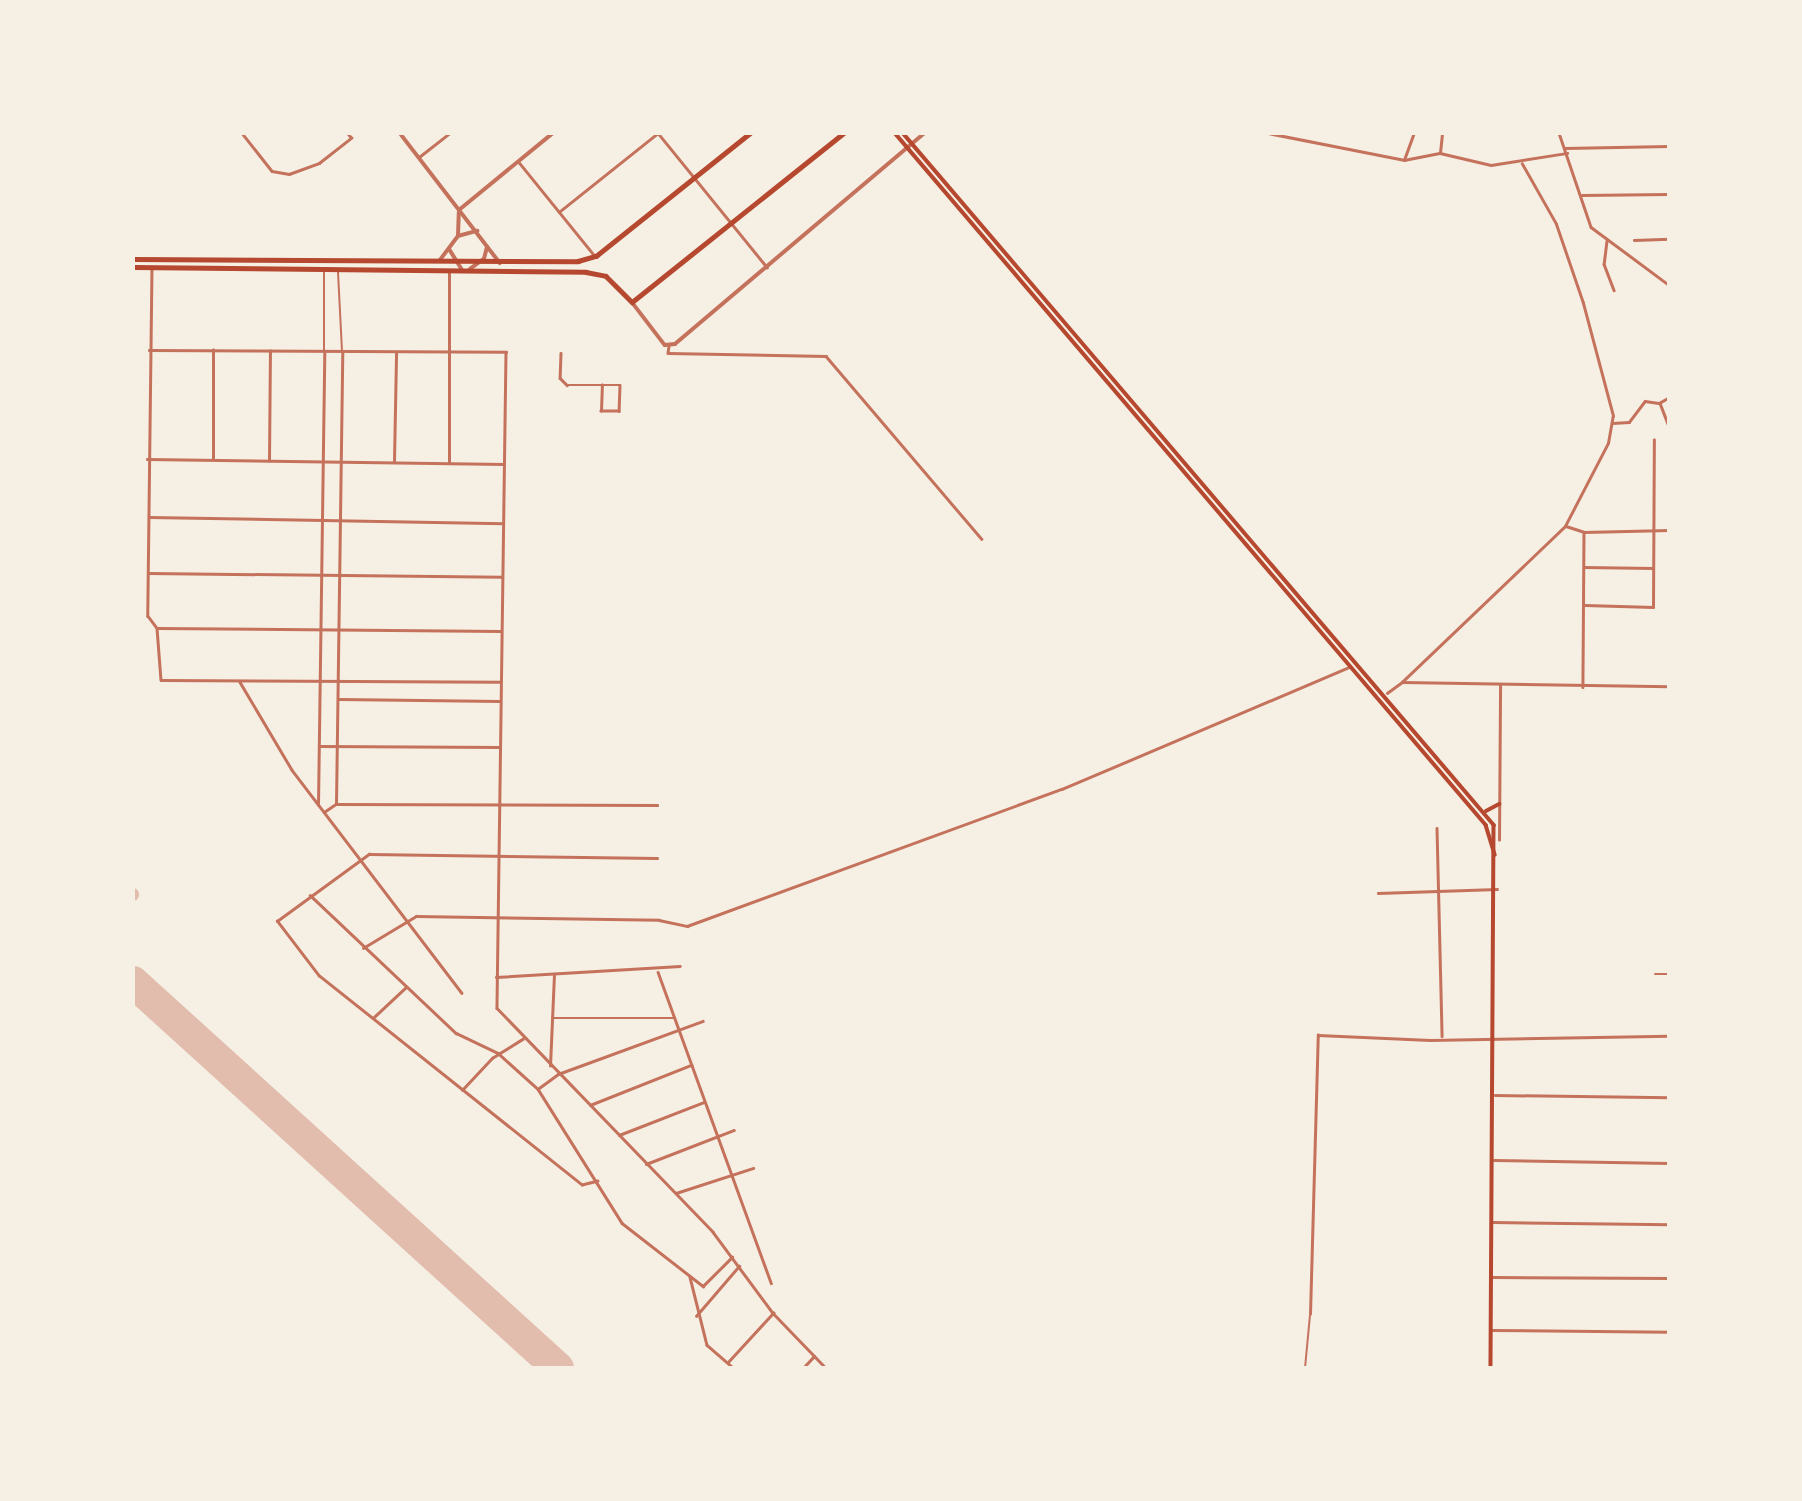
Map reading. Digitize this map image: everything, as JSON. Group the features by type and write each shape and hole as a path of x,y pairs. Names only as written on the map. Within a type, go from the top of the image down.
{"main road":[{"path":"133,259 500,263 596,256 750,133"},
{"path":"133,267 449,269 606,276 632,302 844,133"},
{"path":"895,133 1411,740 1489,828 1497,868"},
{"path":"903,133 1288,585 1359,659 1481,806 1499,840 1492,1368"},
{"path":"1350,667 1359,659"},
{"path":"1411,740 1420,733"},
{"path":"1484,811 1499,804"}],"street":[{"path":"242,133 272,171 289,174 319,163 351,138 347,133"},
{"path":"400,133 500,263"},
{"path":"418,158 450,133"},
{"path":"438,262 450,250 458,236 459,210 552,133"},
{"path":"559,212 658,133 767,267"},
{"path":"668,346 767,267 925,133"},
{"path":"1268,133 1405,160 1440,153 1491,166 1522,163 1567,153"},
{"path":"1405,160 1414,133"},
{"path":"1440,153 1442,133"},
{"path":"1559,133 1591,227 1606,241 1669,285"},
{"path":"1565,148 1669,146"},
{"path":"517,161 596,256"},
{"path":"1387,694 1565,526 1608,443 1612,423 1556,224 1522,163"},
{"path":"1582,195 1669,194"},
{"path":"458,236 477,232"},
{"path":"1634,240 1669,239"},
{"path":"1606,241 1604,264 1614,290"},
{"path":"469,270 480,263 487,244"},
{"path":"449,463 450,250"},
{"path":"450,250 462,270"},
{"path":"152,267 147,459 148,617 157,628 159,677 240,682 500,682"},
{"path":"632,302 668,346 668,353 826,356 982,539"},
{"path":"149,350 506,352 496,919 499,1015 676,1194 732,1257 773,1313 826,1368"},
{"path":"213,350 213,460"},
{"path":"268,461 271,351"},
{"path":"318,804 324,351"},
{"path":"336,804 342,352"},
{"path":"394,463 396,353"},
{"path":"561,353 560,378 567,385 602,385 620,385 619,411 601,411 602,385"},
{"path":"1612,423 1629,422 1645,401 1660,403 1669,398"},
{"path":"1660,403 1669,426"},
{"path":"1585,605 1653,607 1654,440"},
{"path":"147,459 504,464"},
{"path":"148,517 503,523"},
{"path":"1565,526 1584,531 1669,530"},
{"path":"1583,687 1584,531"},
{"path":"1584,567 1653,568"},
{"path":"148,573 502,577"},
{"path":"157,628 501,631"},
{"path":"363,948 407,919 659,919 687,926 1062,789 1350,667"},
{"path":"240,682 254,714 318,804 462,993"},
{"path":"1402,682 1583,687 1669,686"},
{"path":"1499,840 1500,685"},
{"path":"337,699 500,701"},
{"path":"319,746 499,747"},
{"path":"324,812 336,804 657,806"},
{"path":"1437,828 1442,887 1442,1035"},
{"path":"597,1181 582,1185 319,976 277,921 359,857 657,858"},
{"path":"1378,893 1442,887 1497,888"},
{"path":"310,895 363,948 456,1033 498,1054 538,1089 622,1223 690,1277 708,1285 732,1257"},
{"path":"496,977 659,972 680,966"},
{"path":"659,972 771,1283"},
{"path":"1655,974 1669,974"},
{"path":"550,1066 554,976"},
{"path":"373,1019 406,987"},
{"path":"552,1018 674,1018"},
{"path":"538,1089 558,1074 703,1021"},
{"path":"1310,1314 1318,1035 1669,1036"},
{"path":"462,1090 498,1054 522,1039"},
{"path":"589,1105 691,1065"},
{"path":"1495,1095 1669,1097"},
{"path":"618,1135 704,1102"},
{"path":"646,1164 734,1130"},
{"path":"1494,1160 1669,1163"},
{"path":"676,1194 730,1173 752,1168"},
{"path":"1493,1222 1669,1224"},
{"path":"696,1316 738,1266"},
{"path":"690,1277 696,1316 706,1345 733,1368"},
{"path":"1493,1277 1669,1278"},
{"path":"727,1363 773,1313"},
{"path":"1492,1330 1669,1332"},
{"path":"803,1368 814,1356"}],"lane":[{"path":"324,267 324,351"},
{"path":"337,267 342,352"},
{"path":"1305,1368 1310,1314"}],"runway":[{"path":"133,982 558,1368"}]}
